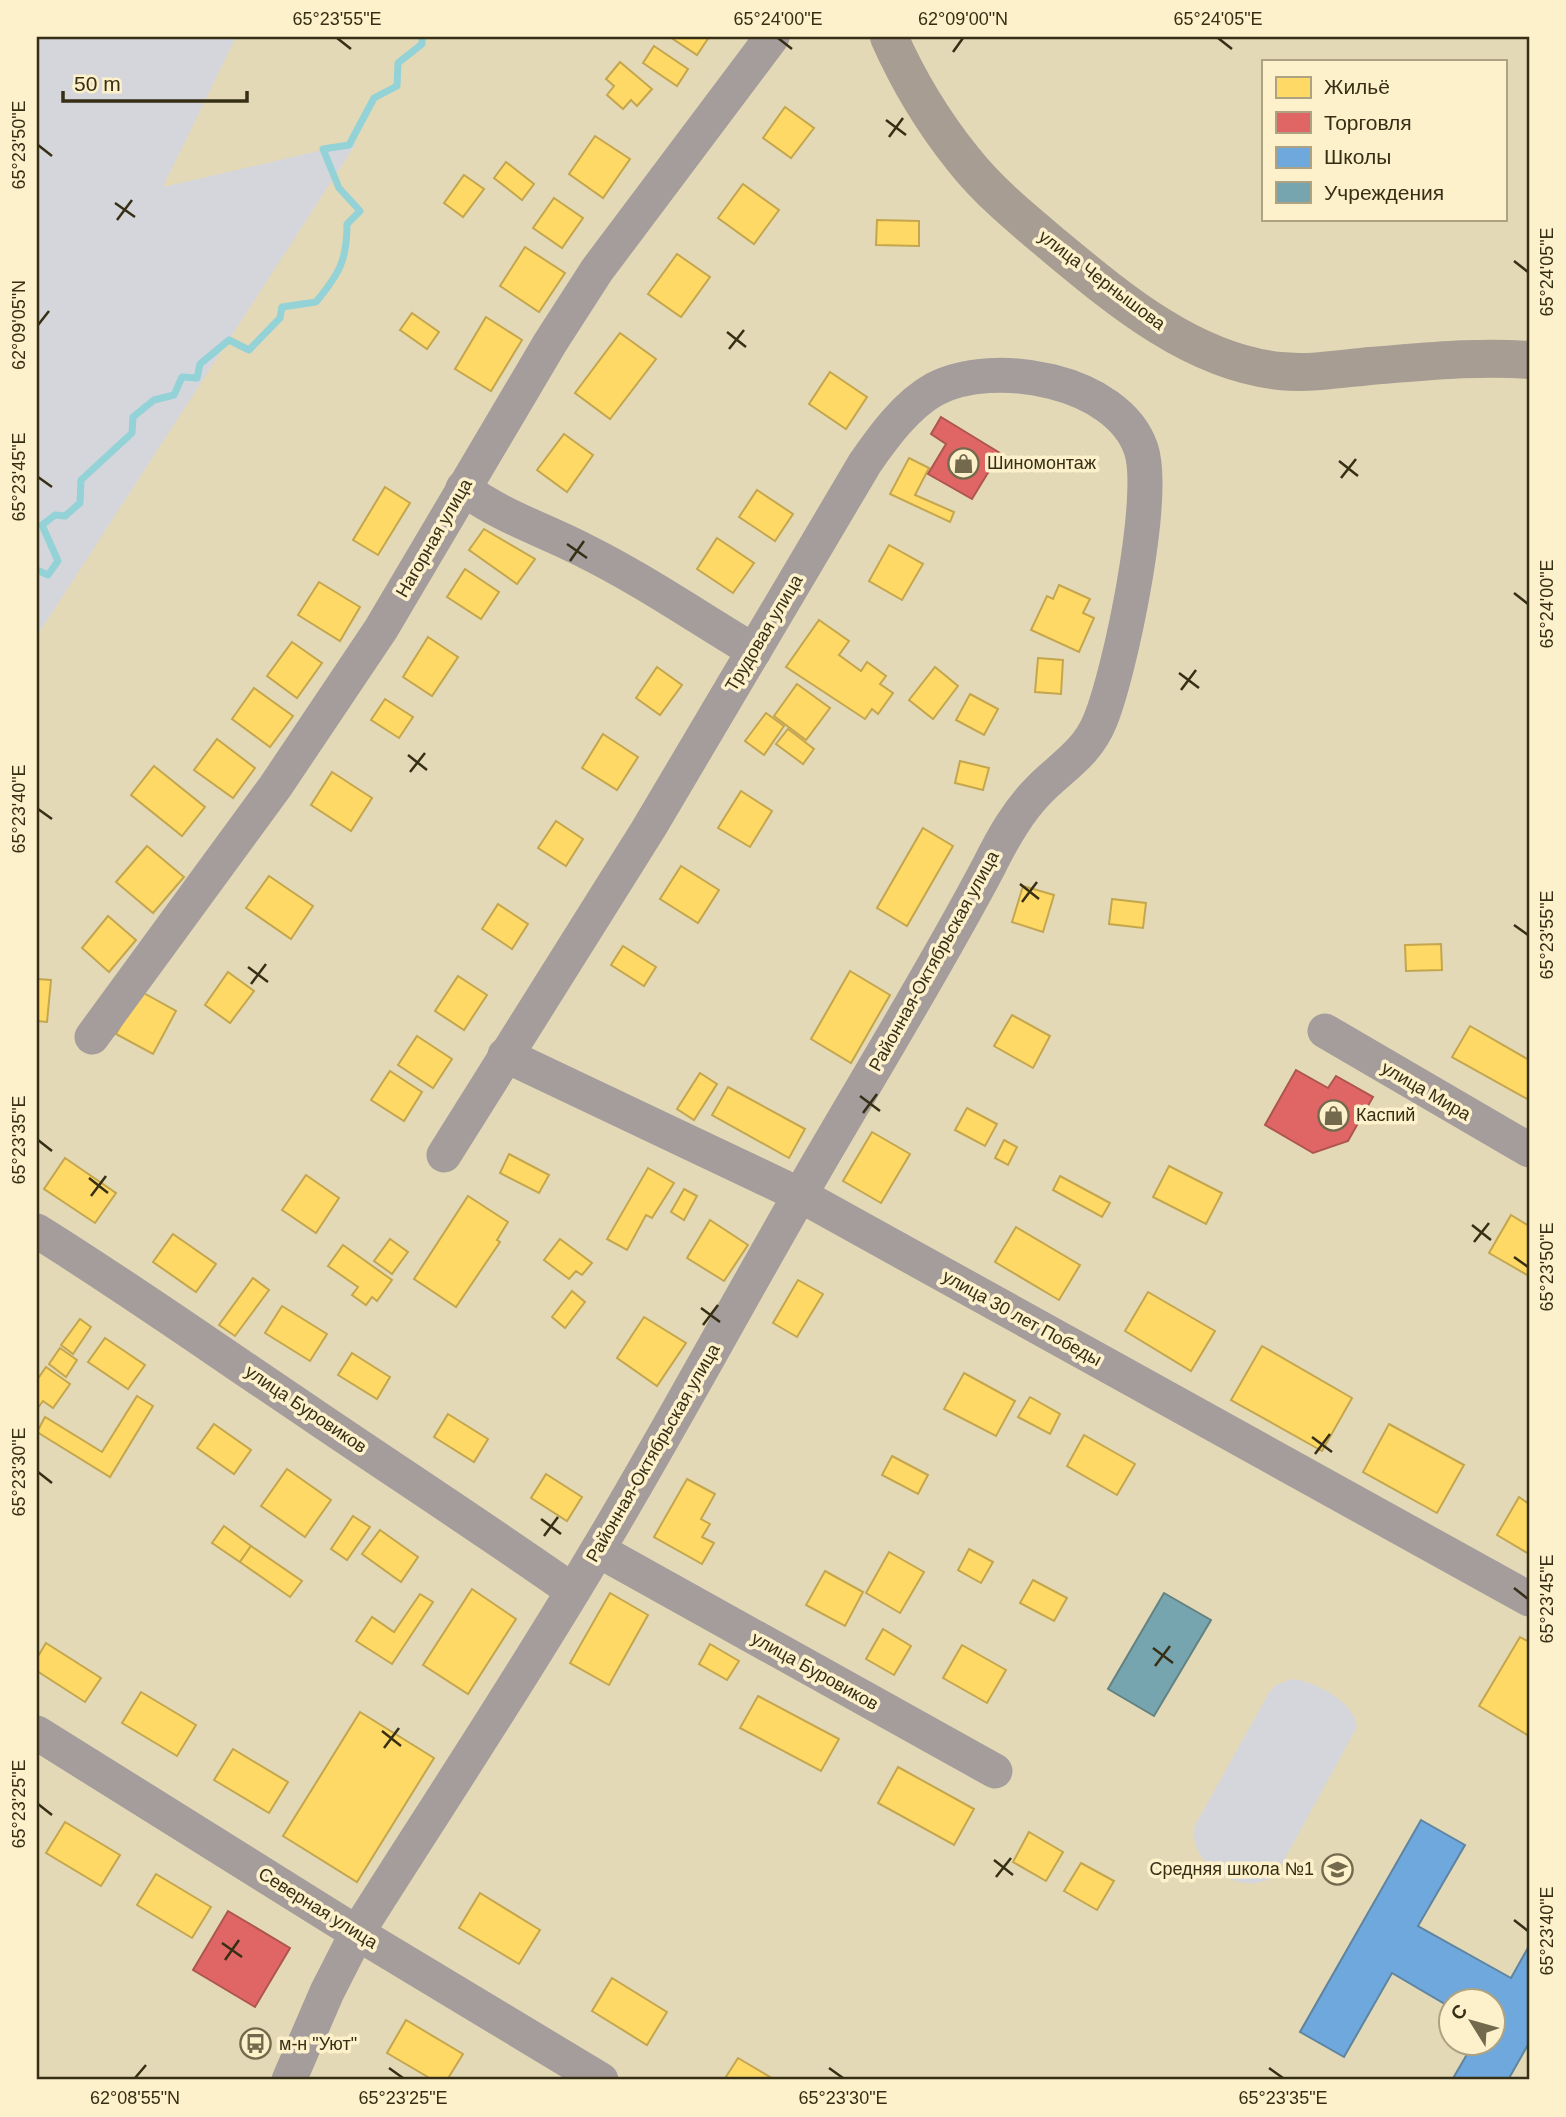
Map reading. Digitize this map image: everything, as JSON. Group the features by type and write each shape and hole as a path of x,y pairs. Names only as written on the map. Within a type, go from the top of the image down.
{"main road":[{"name":"улица Чернышова","path":"890,37 936,121 964,160 990,188 1019,216 1118,297 1158,325 1200,347 1242,364 1282,372 1481,359 1529,360"}],"street":[{"name":"Нагорная улица","path":"92,1037 275,787 381,629 550,343 597,270 772,37"},
{"name":"Трудовая улица","path":"444,1155 649,828 864,463 883,436 925,397 947,385 976,377 1026,379 1073,388 1097,398 1129,427 1140,446 1145,490 1142,525"},
{"path":"463,488 489,508 581,549 635,578 754,651"},
{"name":"Районная-Октябрьская улица","path":"289,2080 327,1992 357,1933 598,1550 940,956 1019,813 1038,791 1074,762 1100,722 1121,644 1142,525"},
{"name":"улица Мира","path":"1325,1031 1529,1150"},
{"name":"улица 30 лет Победы","path":"505,1055 800,1195 1529,1598"},
{"name":"улица Буровиков","path":"37,1231 114,1279 303,1409 430,1491 573,1591"},
{"name":"улица Буровиков","path":"598,1550 995,1771"},
{"name":"Северная улица","path":"37,1732 357,1933 601,2080"}],"shaded area":[{"path":"37,37 236,37 163,187 357,142 37,636"},
{"path":"1292,1679 1312,1684 1332,1694 1349,1709 1357,1727 1277,1873 1264,1881 1235,1881 1221,1875 1199,1853 1194,1840 1195,1825 1270,1691 1276,1685"}],"building: Жильё":[{"path":"670,37 709,37 697,55"},
{"path":"654,46 688,69 677,86 643,63"},
{"path":"620,62 652,89 637,106 631,100 623,109 607,95 614,86 606,79"},
{"path":"785,107 814,128 791,158 763,138"},
{"path":"595,136 630,159 603,198 569,174"},
{"path":"506,162 534,184 522,200 494,178"},
{"path":"464,175 484,189 463,217 444,203"},
{"path":"743,184 779,210 754,244 718,218"},
{"path":"554,198 583,218 562,248 533,228"},
{"path":"877,220 919,221 919,246 876,245"},
{"path":"525,247 565,273 539,312 500,286"},
{"path":"677,254 710,277 681,317 648,294"},
{"path":"412,313 439,332 427,349 400,330"},
{"path":"486,317 522,340 491,391 455,369"},
{"path":"620,333 656,359 610,419 575,393"},
{"path":"830,372 867,397 846,429 809,404"},
{"path":"564,434 593,455 567,492 537,470"},
{"path":"909,458 929,468 915,495 954,512 950,522 890,494"},
{"path":"385,487 410,503 378,555 353,540"},
{"path":"757,490 793,514 775,541 739,517"},
{"path":"484,529 535,559 517,584 469,550"},
{"path":"717,538 754,563 733,593 697,569"},
{"path":"889,545 923,564 902,600 869,581"},
{"path":"465,569 499,592 481,619 447,597"},
{"path":"319,582 360,607 340,641 298,615"},
{"path":"1059,585 1090,599 1083,613 1094,618 1079,652 1031,630 1047,596 1053,599"},
{"path":"819,620 849,641 839,655 861,671 867,662 886,676 880,684 893,693 878,714 872,709 865,719 786,667"},
{"path":"428,637 458,657 432,696 403,677"},
{"path":"292,642 322,663 297,698 267,676"},
{"path":"1038,658 1063,660 1061,694 1035,692"},
{"path":"657,667 682,685 660,715 636,698"},
{"path":"935,667 958,686 933,719 909,700"},
{"path":"797,684 830,708 806,740 774,716"},
{"path":"254,688 293,716 270,747 232,719"},
{"path":"970,694 998,709 984,735 956,720"},
{"path":"385,699 413,717 399,738 371,720"},
{"path":"766,713 784,726 764,755 745,741"},
{"path":"788,729 814,749 803,764 776,744"},
{"path":"603,734 638,757 617,790 582,768"},
{"path":"217,739 255,768 233,798 194,770"},
{"path":"960,761 989,768 983,790 955,783"},
{"path":"154,766 205,807 182,836 131,795"},
{"path":"332,772 372,798 351,831 311,805"},
{"path":"741,791 772,811 750,847 718,828"},
{"path":"556,821 583,839 566,866 538,848"},
{"path":"923,828 953,846 907,926 877,908"},
{"path":"147,846 184,877 153,913 116,882"},
{"path":"681,866 719,890 698,923 660,899"},
{"path":"269,876 313,906 291,939 246,908"},
{"path":"1023,886 1054,895 1043,932 1012,922"},
{"path":"1112,899 1146,903 1143,928 1109,924"},
{"path":"498,904 528,924 512,949 482,929"},
{"path":"108,916 136,940 109,972 82,948"},
{"path":"1441,944 1442,970 1406,971 1405,945"},
{"path":"623,946 656,967 644,986 611,965"},
{"path":"850,971 890,995 851,1063 811,1039"},
{"path":"228,972 254,991 230,1023 205,1005"},
{"path":"458,976 487,995 464,1030 435,1011"},
{"path":"37,979 51,980 47,1022 37,1021"},
{"path":"140,991 176,1011 153,1054 116,1034"},
{"path":"1012,1015 1050,1036 1033,1068 994,1046"},
{"path":"1470,1026 1529,1060 1529,1100 1452,1057"},
{"path":"417,1036 452,1059 433,1088 398,1065"},
{"path":"390,1071 422,1092 404,1121 371,1100"},
{"path":"700,1073 717,1084 694,1120 677,1109"},
{"path":"728,1087 805,1129 789,1158 712,1115"},
{"path":"967,1108 997,1124 985,1146 955,1130"},
{"path":"872,1132 910,1154 881,1203 843,1181"},
{"path":"1004,1140 1017,1147 1008,1165 995,1158"},
{"path":"509,1154 549,1175 539,1193 500,1173"},
{"path":"65,1158 116,1193 95,1223 44,1189"},
{"path":"1169,1166 1222,1193 1206,1224 1153,1197"},
{"path":"648,1168 674,1183 652,1218 646,1215 627,1250 607,1239"},
{"path":"306,1175 339,1198 316,1233 282,1210"},
{"path":"1060,1176 1110,1203 1102,1217 1053,1190"},
{"path":"684,1189 697,1196 684,1220 671,1212"},
{"path":"468,1196 508,1222 497,1240 500,1242 456,1307 414,1279"},
{"path":"1511,1215 1529,1226 1529,1276 1489,1253"},
{"path":"710,1220 748,1245 724,1281 687,1258"},
{"path":"1016,1227 1080,1265 1059,1300 995,1262"},
{"path":"173,1234 216,1264 196,1292 153,1262"},
{"path":"390,1239 408,1252 392,1274 374,1261"},
{"path":"560,1239 592,1263 582,1275 576,1271 569,1279 544,1260"},
{"path":"343,1245 392,1280 377,1301 372,1297 366,1305 352,1295 358,1287 328,1266"},
{"path":"253,1278 269,1290 235,1336 219,1325"},
{"path":"798,1280 823,1294 797,1337 773,1323"},
{"path":"572,1291 585,1302 565,1328 552,1317"},
{"path":"1148,1292 1215,1331 1191,1371 1125,1331"},
{"path":"282,1306 327,1334 310,1361 265,1333"},
{"path":"644,1317 686,1343 657,1386 617,1358"},
{"path":"80,1319 91,1327 73,1354 61,1345"},
{"path":"105,1338 145,1365 128,1389 88,1362"},
{"path":"1262,1346 1352,1398 1322,1451 1231,1400"},
{"path":"60,1348 77,1360 66,1377 49,1364"},
{"path":"352,1353 390,1377 377,1399 338,1375"},
{"path":"46,1367 70,1384 53,1408 43,1401 37,1409 37,1380"},
{"path":"964,1373 1015,1401 996,1436 944,1409"},
{"path":"137,1396 153,1406 110,1477 37,1432 45,1417 102,1452"},
{"path":"1030,1397 1060,1414 1050,1434 1018,1417"},
{"path":"448,1414 488,1439 474,1462 434,1437"},
{"path":"214,1424 251,1450 234,1474 197,1448"},
{"path":"1389,1424 1464,1465 1437,1513 1363,1472"},
{"path":"1084,1435 1135,1464 1117,1495 1067,1466"},
{"path":"892,1456 928,1475 918,1494 882,1475"},
{"path":"287,1469 331,1500 305,1537 261,1506"},
{"path":"546,1474 582,1497 567,1521 531,1498"},
{"path":"687,1479 715,1494 701,1519 710,1524 702,1537 714,1543 702,1564 654,1537"},
{"path":"1519,1497 1529,1504 1529,1554 1497,1535"},
{"path":"353,1516 370,1527 347,1560 331,1549"},
{"path":"224,1526 251,1546 240,1562 212,1543"},
{"path":"380,1530 418,1557 401,1582 362,1554"},
{"path":"251,1546 302,1581 290,1597 240,1562"},
{"path":"969,1549 993,1562 981,1583 958,1570"},
{"path":"889,1552 924,1572 900,1613 866,1593"},
{"path":"825,1571 863,1592 845,1626 806,1605"},
{"path":"1033,1580 1067,1598 1054,1621 1020,1603"},
{"path":"472,1589 516,1619 468,1694 423,1665"},
{"path":"610,1593 648,1615 609,1685 570,1663"},
{"path":"420,1594 433,1602 392,1664 356,1641 372,1617 394,1632"},
{"path":"883,1629 911,1646 894,1675 866,1659"},
{"path":"1520,1637 1529,1642 1529,1736 1479,1706"},
{"path":"46,1643 101,1678 85,1702 37,1671 37,1658"},
{"path":"710,1644 739,1661 727,1680 699,1664"},
{"path":"962,1645 1006,1670 987,1703 943,1678"},
{"path":"141,1692 196,1725 177,1756 122,1723"},
{"path":"758,1696 839,1739 821,1771 740,1728"},
{"path":"360,1712 434,1758 357,1882 283,1836"},
{"path":"233,1749 288,1782 269,1813 214,1780"},
{"path":"898,1767 974,1809 954,1845 878,1803"},
{"path":"65,1822 120,1855 101,1886 46,1853"},
{"path":"1029,1832 1063,1852 1046,1881 1013,1862"},
{"path":"1081,1863 1114,1881 1097,1910 1064,1891"},
{"path":"156,1874 211,1907 192,1938 137,1905"},
{"path":"480,1893 540,1930 519,1964 459,1928"},
{"path":"612,1978 667,2012 647,2045 592,2011"},
{"path":"406,2020 463,2054 447,2080 433,2080 387,2053"},
{"path":"738,2058 775,2080 724,2080"}],"building: Торговля":[{"name":"Шиномонтаж","path":"941,417 1000,453 972,499 928,474 946,444 931,434"},
{"path":"1296,1070 1328,1088 1336,1076 1373,1097 1348,1141 1313,1153 1265,1125"},
{"path":"228,1911 290,1948 255,2007 193,1970"}],"building: Школы":[{"path":"1421,1820 1465,1845 1418,1926 1511,1978 1529,1946 1529,2043 1508,2080 1452,2080 1465,2058 1506,2058 1506,1988 1436,1988 1436,1999 1392,1973 1344,2057 1300,2032"}],"building: Учреждения":[{"path":"1164,1593 1211,1620 1154,1716 1108,1689"}],"waterway":[{"path":"37,570 48,575 58,561 42,525 55,515 65,516 80,503 81,480 132,433 133,417 154,400 174,395 182,377 197,378 200,364 229,340 249,350 280,318 282,307 316,302 331,283 343,258 347,224 360,211 339,188 323,149 349,145 374,98 397,86 398,63 422,44 422,37"}],"place":[{"name":"Шиномонтаж","path":"964,463"},
{"name":"Каспий","path":"1333,1115"},
{"name":"Средняя школа №1","path":"1337,1869"},
{"name":"м-н \"Уют\"","path":"256,2044"}]}
